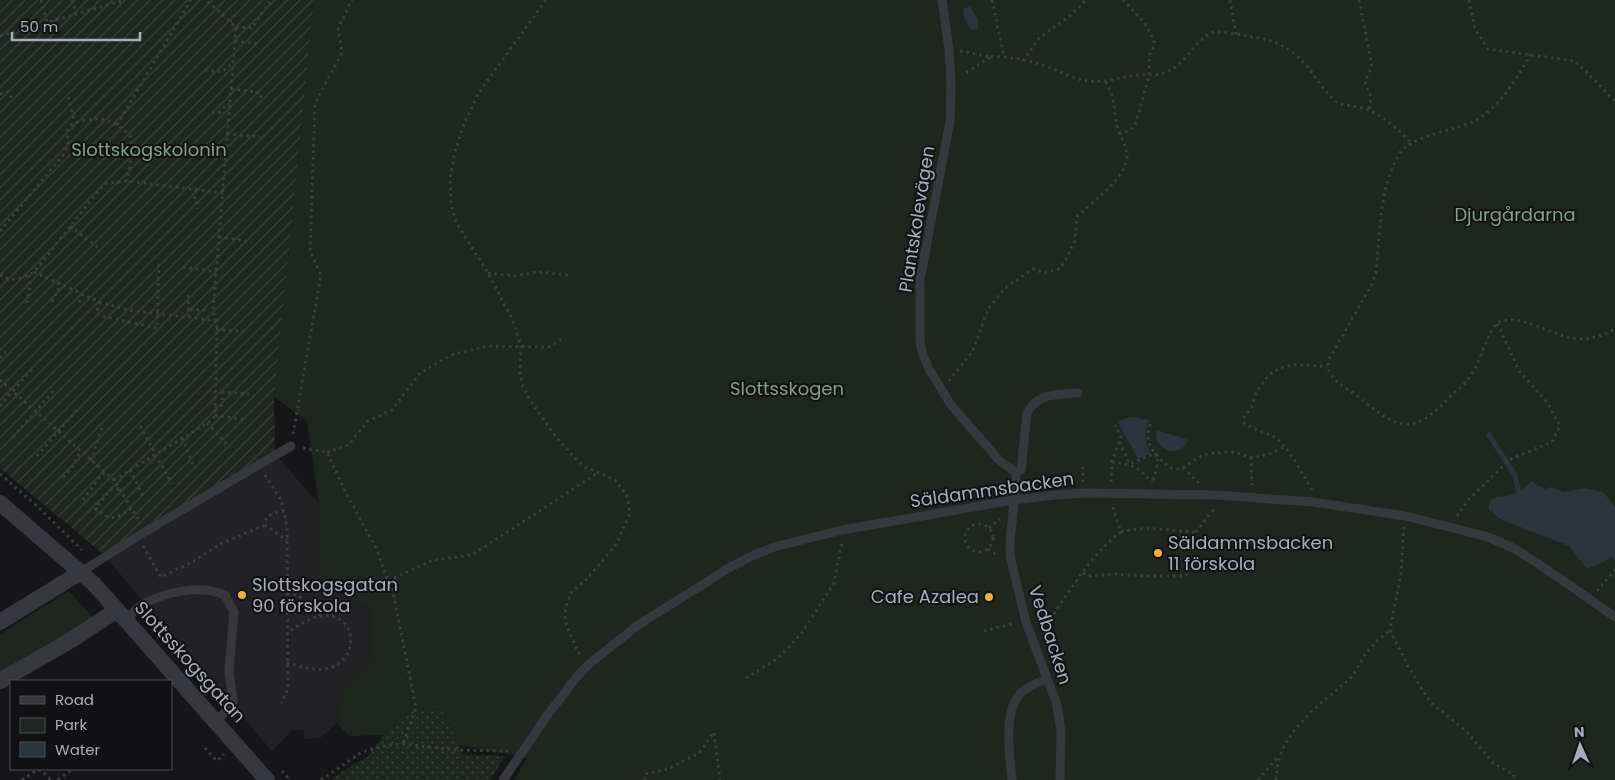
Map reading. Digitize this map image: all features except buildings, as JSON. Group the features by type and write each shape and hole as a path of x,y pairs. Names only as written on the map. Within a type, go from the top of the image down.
{"street":[{"name":"Slottsskogsgatan","path":"0,503 81,572 103,594 267,780"},
{"path":"0,622 81,572"},
{"path":"0,681 73,639 121,615"}],"lane":[{"name":"Plantskolevägen","path":"942,0 949,49 951,82 950,121 920,280 920,342 930,371 951,405 999,460 1016,473"},
{"path":"1014,500 1016,473 1021,470 1027,412 1032,404 1042,396 1078,393"},
{"path":"81,572 291,446"},
{"name":"Säldammsbacken","path":"503,780 519,754 574,680 589,664 636,626 711,579 754,555 774,547 842,530 1014,500 1054,495 1110,494 1249,496 1313,502 1405,516 1488,537 1511,547 1536,562 1589,601 1615,617"},
{"name":"Vedbacken","path":"1014,500 1010,556 1025,620 1057,705 1062,732 1060,780"},
{"path":"121,615 169,594 215,590 225,595 234,612 229,671 233,702 216,723"},
{"path":"1012,780 1008,733 1010,716 1015,702 1022,692 1047,679"}],"path":[{"path":"41,0 47,22"},
{"path":"72,0 76,14"},
{"path":"0,36 125,0"},
{"path":"117,126 191,0"},
{"path":"206,0 236,27 252,28 271,0"},
{"path":"352,0 338,28 342,53 314,103 310,252 321,275 291,446 327,452 348,445 368,421 392,410 420,373 452,355 487,346 548,347 562,339"},
{"path":"546,0 479,92 464,124 450,178 451,204 456,222 488,273 512,319 521,346 520,374 530,400 553,433 572,455 585,467 615,480 627,496 629,515 617,543 584,581 572,591 566,606 566,628 578,652 589,664"},
{"path":"992,0 1004,56"},
{"path":"1023,61 1039,38 1071,15 1086,0"},
{"path":"1120,134 1130,130 1136,123 1149,75 1150,54 1154,46 1154,40 1144,22 1123,0"},
{"path":"1230,0 1236,34"},
{"path":"1359,0 1372,66 1365,81 1371,98 1369,110"},
{"path":"1469,0 1475,29 1488,48 1576,61 1615,101"},
{"path":"230,22 236,13"},
{"path":"114,480 212,420 215,415 217,321 213,312 236,27"},
{"path":"949,49 991,57 1004,56 1036,63 1077,80 1090,82 1168,72 1184,59 1206,35 1216,31 1258,36 1283,46 1305,63 1335,101 1369,110 1400,131 1412,143"},
{"path":"235,41 258,44"},
{"path":"1531,54 1502,97 1473,122 1412,143 1400,152 1393,164 1384,194 1376,272 1372,284 1329,359 1327,367 1330,374 1336,380 1364,401 1389,418 1403,425 1411,425 1425,419 1470,378 1497,323 1508,319 1520,321 1574,339 1592,338 1615,329"},
{"path":"951,82 991,57"},
{"path":"205,70 222,72 228,66 233,65"},
{"path":"960,368 973,351 988,309 1005,288 1033,269 1046,273 1059,269 1075,241 1077,217 1116,180 1125,168 1127,152 1120,134 1114,99 1105,81"},
{"path":"231,89 257,92 257,96 263,97"},
{"path":"0,94 10,92 12,101"},
{"path":"68,97 75,123"},
{"path":"212,113 220,112 226,105 230,104"},
{"path":"0,231 64,154 68,144 67,133 69,128 75,123 103,118 131,137 131,159 127,181"},
{"path":"227,134 260,137"},
{"path":"0,276 11,280 23,278 34,272 104,184 127,181 223,193"},
{"path":"196,190 194,201 197,203 197,209"},
{"path":"70,226 101,250"},
{"path":"219,237 252,242"},
{"path":"100,302 96,313 121,322 157,328 159,263"},
{"path":"183,267 216,272"},
{"path":"34,272 100,302 127,310 217,321"},
{"path":"488,273 514,276 537,272 569,275"},
{"path":"27,303 30,284 29,275"},
{"path":"52,302 61,284"},
{"path":"79,302 83,294"},
{"path":"188,295 189,318"},
{"path":"190,310 206,310"},
{"path":"1450,527 1468,500 1509,460 1552,442 1560,426 1547,402 1519,371 1497,323"},
{"path":"216,329 246,332"},
{"path":"0,358 7,350"},
{"path":"1313,502 1314,492 1284,447 1269,434 1250,428 1244,423 1243,419 1251,407 1257,390 1269,374 1281,367 1302,364 1327,367"},
{"path":"0,406 33,368"},
{"path":"0,380 114,480 143,527"},
{"path":"13,437 55,389"},
{"path":"215,408 221,408 223,392 248,394"},
{"path":"37,456 78,409"},
{"path":"215,415 246,420"},
{"path":"207,423 228,446"},
{"path":"1150,424 1147,433 1150,446 1158,458 1155,476 1152,481"},
{"path":"1115,425 1121,436 1112,462 1110,494 1121,532"},
{"path":"140,426 172,484"},
{"path":"91,461 102,427"},
{"path":"182,438 193,464"},
{"path":"1119,441 1130,464"},
{"path":"1155,453 1167,466 1174,469 1183,468 1200,456 1210,453 1234,452 1251,457 1268,455 1284,447"},
{"path":"63,477 71,469 80,451"},
{"path":"327,452 346,493 376,548 394,597 416,708 404,744"},
{"path":"1130,464 1155,453"},
{"path":"1249,496 1252,484 1251,457"},
{"path":"1112,462 1130,464 1137,467 1147,478"},
{"path":"258,465 280,500 284,511 287,540 288,689 281,703"},
{"path":"1183,468 1198,482 1200,494"},
{"path":"130,470 145,499"},
{"path":"83,500 104,472"},
{"path":"388,581 433,560 472,555 599,472"},
{"path":"120,490 112,489 95,508 111,518 117,518 132,508"},
{"path":"1083,573 1088,576 1114,574 1185,576 1189,573 1190,556 1196,532 1213,510 1216,495"},
{"path":"265,526 267,516 284,511"},
{"path":"1258,780 1279,756 1296,727 1330,694 1346,683 1368,651 1390,630 1401,573 1405,516"},
{"path":"979,524 991,530 992,544 985,551 975,552 966,546 964,536 970,527 979,524"},
{"path":"137,537 161,576 194,561 220,544 265,526"},
{"path":"265,526 287,540"},
{"path":"1034,643 1083,573 1105,546 1121,532 1130,529 1144,529 1196,532"},
{"path":"746,678 778,658 796,640 834,584 843,536 842,530"},
{"path":"1589,601 1615,571"},
{"path":"287,594 298,595 320,616"},
{"path":"287,634 299,624 320,616 334,617 340,620 349,630 351,644 345,658 340,663 324,669 287,663"},
{"path":"984,631 1025,620"},
{"path":"1390,630 1409,668 1430,702 1467,732 1493,762 1514,775 1514,780"},
{"path":"645,780 645,774 668,769 699,753 714,732 720,780"},
{"path":"321,780 362,752 388,744 456,750 509,751 519,754"},
{"path":"205,748 217,761 225,754"},
{"path":"1276,780 1279,756"},
{"path":"22,780 37,770 43,772 51,780"},
{"path":"58,780 71,770"}],"shaded area":[{"name":"Slottskogsgatan 90 förskola","path":"275,454 319,504 319,581 371,610 370,663 342,686 337,723 320,738 304,739 304,730 293,730 272,751 103,554 143,527"}],"green space":[{"name":"Slottskogskolonin","path":"0,0 314,0 274,397 275,454 143,527 103,554 0,468"},
{"name":"Slottsskogen","path":"314,0 1615,0 1615,780 514,780 527,758 459,745 441,709 407,711 383,735 349,736 337,723 342,686 370,663 371,610 319,581 319,504 307,421 274,397"},
{"path":"69,591 95,620 0,675 0,634"},
{"path":"441,709 459,745 461,754 505,756 490,780 331,780 369,756 383,735 407,711"}],"water":[{"path":"970,6 978,19 978,29 972,30 966,20 963,9"},
{"path":"1133,417 1149,420 1146,437 1150,453 1138,459 1118,422"},
{"path":"1157,430 1188,440 1177,451 1168,450 1156,440"},
{"path":"1531,481 1542,486 1544,489 1552,487 1563,492 1586,488 1603,492 1615,506 1615,553 1604,562 1587,569 1569,546 1502,520 1489,510 1489,502 1496,498 1513,494"}],"waterway":[{"path":"1489,435 1515,475 1518,489"}],"place":[{"name":"Säldammsbacken 11 förskola","path":"1158,553"},
{"name":"Slottskogsgatan 90 förskola","path":"242,595"},
{"name":"Cafe Azalea","path":"989,597"}],"park label":[{"name":"Djurgårdarna","path":"1515,215"}]}
